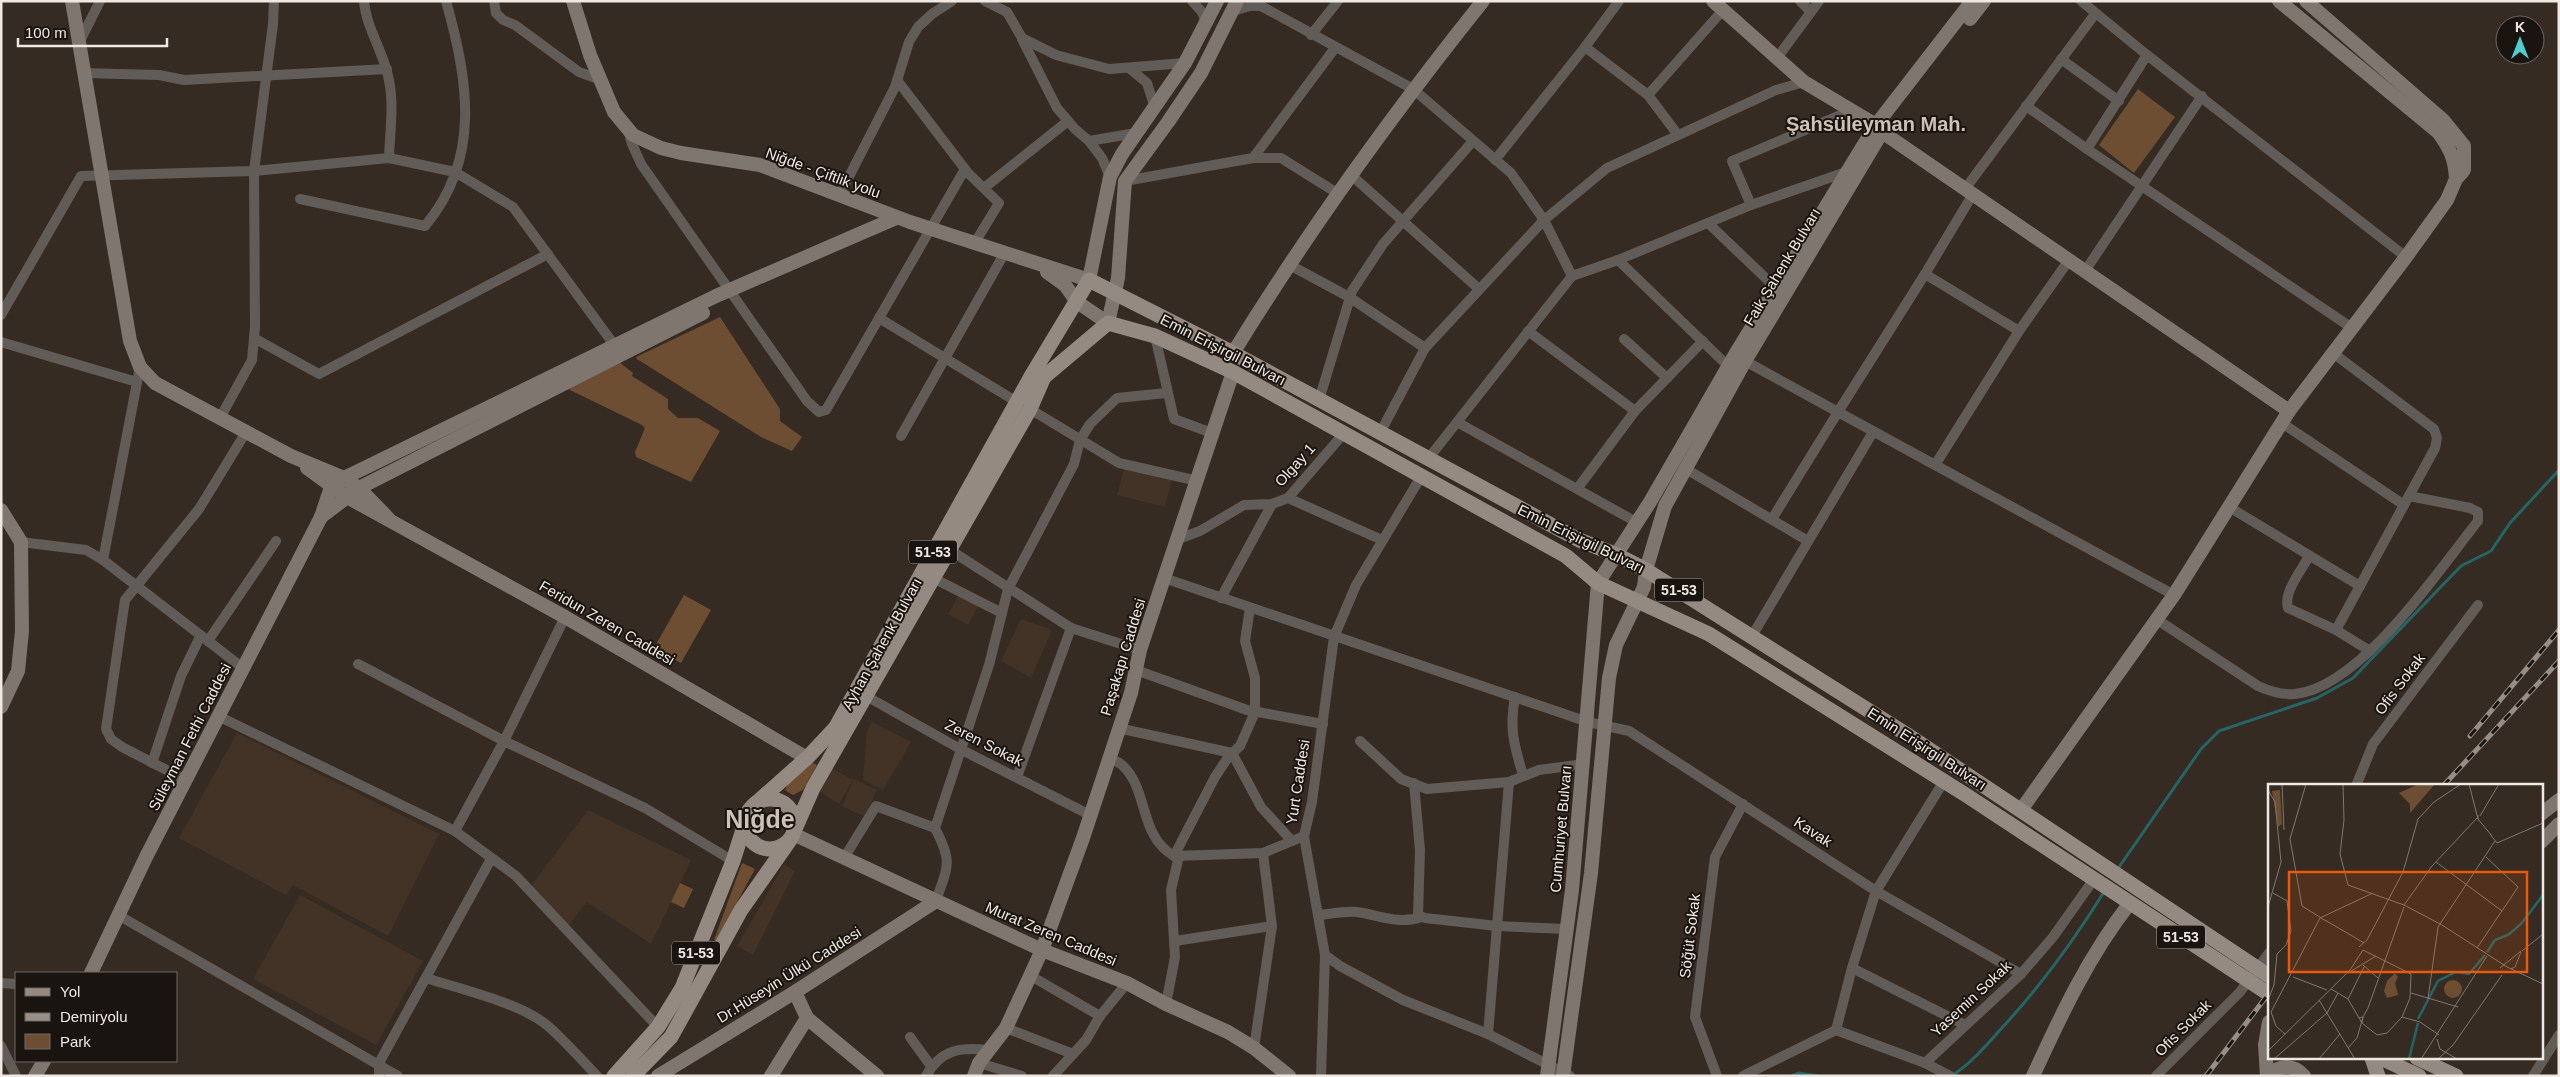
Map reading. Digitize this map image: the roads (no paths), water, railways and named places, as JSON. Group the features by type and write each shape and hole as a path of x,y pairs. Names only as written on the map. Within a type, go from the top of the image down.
{"main road":[{"name":"Emin Erişirgil Bulvarı","path":"1089,280 1233,353 1579,540 1617,555 1646,570 1752,636 2021,810 2268,975"},
{"name":"Ayhan Şahenk Bulvarı","path":"792,834 813,788 950,550 1089,280"},
{"name":"Emin Erişirgil Bulvarı","path":"1108,323 1155,336 1233,372 1345,432 1566,556 1598,583 1709,634 1944,781 2094,879"},
{"name":"Ayhan Şahenk Bulvarı","path":"751,810 807,758 836,727 1023,406 1044,377 1108,323"},
{"path":"769,800 785,804 794,817 792,834 774,849 757,845 746,830 751,810 769,800"},
{"name":"51-53","path":"614,1076 658,1027 682,988 733,861 751,810"},
{"name":"51-53","path":"633,1076 675,1030 741,910 792,834"},
{"name":"51-53","path":"2094,879 2268,993"},
{"path":"2373,1060 2378,1076"},
{"path":"2385,1060 2419,1076"},
{"path":"2423,1060 2449,1069"}],"street":[{"path":"72,1 130,341 140,367 155,383 291,456 344,478 359,488 389,519"},
{"path":"78,44 100,1"},
{"path":"220,418 252,360 254,338 254,171 267,74 274,1"},
{"path":"364,1 366,17 386,69 392,92 389,158"},
{"path":"300,199 424,226 440,208 464,146 464,79 446,1"},
{"path":"494,1 496,13 503,20 515,26 579,72 601,80"},
{"path":"839,196 897,80 909,42 918,27 932,14 952,1"},
{"path":"985,1 1007,12 1022,38 1053,102 1068,121 1089,140 1102,158 1110,177"},
{"path":"1192,1 1202,12 1206,23"},
{"path":"1036,265 1089,280 1110,177 1136,133 1185,63 1217,1"},
{"path":"1311,35 1338,1"},
{"path":"1233,353 1288,264 1350,174 1413,89 1483,1"},
{"path":"1495,160 1619,1"},
{"path":"1800,1 1811,12"},
{"path":"1777,58 1819,1"},
{"name":"Faik Şahenk Bulvarı","path":"1598,583 1638,522 1728,366 1846,172 1972,1"},
{"name":"Faik Şahenk Bulvarı","path":"1636,602 1644,587 1646,570 1665,506 1745,361 1879,128 1984,1"},
{"path":"2081,1 2095,14 2406,257"},
{"path":"2279,1 2438,132 2450,148 2455,161 2456,179"},
{"name":"Niğde - Çiftlik yolu","path":"576,2 601,80 614,112 633,136 661,148 760,165 906,221 1036,265"},
{"path":"2021,810 2174,594 2286,417 2406,257 2447,200 2456,179 2464,170 2466,159 2464,146 2444,120 2311,3"},
{"path":"1036,265 1065,285 1077,302 1108,323 1118,278 1125,180 1201,73 1235,6 1264,6 1334,48 1413,89 1511,173 1544,220 1572,276"},
{"path":"1648,95 1718,6 1804,82 1879,128 2070,260 2286,417 2406,501 2470,508 2478,512 2478,521 2390,631 2370,651 2333,679 2312,691 2293,694 2273,692 2258,686 2156,619"},
{"path":"1772,519 1925,274 1969,192 2026,106 2095,14"},
{"path":"1022,38 1056,55 1109,69 1185,63"},
{"path":"1585,47 1648,95 1678,135"},
{"path":"1253,158 1334,48"},
{"path":"2087,149 2147,54"},
{"path":"2061,59 2119,101"},
{"path":"1129,68 1147,83 1155,108"},
{"path":"83,73 159,75 184,80 386,69"},
{"path":"897,80 965,168 999,203 974,244"},
{"path":"1380,433 1425,348 1544,220 1607,168 1776,90 1804,82"},
{"path":"2086,272 2140,186 2202,96"},
{"path":"2026,106 2140,186 2352,328"},
{"path":"1750,205 1732,161 1852,110"},
{"path":"984,188 1068,121"},
{"path":"628,130 641,164 807,401 818,412 826,410 965,168"},
{"path":"1089,140 1136,133"},
{"path":"1319,400 1349,297 1383,244 1473,140"},
{"path":"1,315 81,176 100,173 254,171 389,158 455,172 513,207 618,350"},
{"path":"1125,180 1253,158 1281,158 1337,193"},
{"path":"1428,459 1572,276 1618,260 1750,205 1846,172"},
{"path":"1350,174 1478,289"},
{"path":"331,486 344,478 618,350 731,294 906,221"},
{"path":"1708,223 1776,288"},
{"path":"254,338 319,374 548,254"},
{"path":"901,436 1004,254"},
{"path":"1618,260 1728,366"},
{"path":"1935,465 2019,331 2070,260"},
{"path":"1288,264 1349,297 1425,348"},
{"path":"1925,274 2019,331"},
{"path":"879,318 1119,462 1198,481"},
{"path":"1528,332 1636,411"},
{"path":"1155,336 1166,393 1174,419 1212,433"},
{"path":"1624,338 1667,378"},
{"path":"1577,489 1636,411 1703,341"},
{"path":"1,342 137,382"},
{"path":"321,517 359,488 618,350"},
{"path":"2333,354 2434,430 2436,438 2435,448 2336,630"},
{"path":"1745,361 2174,594"},
{"path":"103,560 140,367"},
{"name":"Paşakapı Caddesi","path":"976,1069 988,1050 1006,1028 1042,950 1131,693 1140,650 1233,372"},
{"path":"935,828 989,665 1008,589 1074,464 1080,440 1090,424 1117,398 1166,393"},
{"path":"1457,422 1638,522"},
{"path":"186,780 110,739 106,729 125,600 199,509 246,432"},
{"name":"Olgay 1","path":"1178,540 1200,531 1244,505 1272,504 1288,498 1345,432"},
{"path":"1752,636 1873,432"},
{"name":"Feridun Zeren Caddesi","path":"291,456 347,497 565,617 807,758"},
{"path":"1686,469 1808,542"},
{"name":"Yurt Caddesi","path":"1321,1076 1325,955 1304,836 1312,802 1334,637 1356,585 1422,475"},
{"name":"Süleyman Fethi Caddesi","path":"91,972 218,716 321,517 331,486"},
{"path":"1288,498 1382,540"},
{"path":"1221,598 1272,504"},
{"path":"2229,507 2360,586"},
{"path":"1,510 21,542 22,631 18,670 1,707"},
{"path":"152,763 181,676 204,639 276,541"},
{"path":"21,542 86,550 103,560 243,668"},
{"path":"950,550 1071,628 1140,650"},
{"path":"2309,556 2286,601 2288,608 2336,630 2370,651"},
{"path":"933,578 1002,613"},
{"name":"Kavak","path":"1164,578 1588,722 1629,731 1876,891 2021,974"},
{"name":"Cumhuriyet Bulvarı","path":"1548,1071 1567,929 1584,764 1598,583"},
{"path":"1325,955 1340,966 1403,1000 1488,1034 1548,1071 1566,1075 1592,873 1608,678 1616,644 1636,602"},
{"name":"Ofis Sokak","path":"2357,784 2373,744 2478,605"},
{"path":"1166,1004 1173,974 1175,940 1171,890 1176,856 1215,777 1232,753 1240,746 1255,712 1255,678 1245,641 1250,608"},
{"path":"455,831 504,741 565,617"},
{"path":"1018,777 1071,628"},
{"path":"358,664 504,741 645,808 733,861"},
{"path":"1136,670 1255,712 1322,724"},
{"name":"Zeren Sokak","path":"866,696 962,750 1090,815"},
{"path":"1515,697 1511,717 1512,737 1523,775"},
{"path":"218,716 455,831 490,859 516,876 658,1027"},
{"path":"1118,728 1232,753 1261,807 1292,841"},
{"path":"1360,741 1401,778 1428,789 1510,782 1523,775 1584,764"},
{"path":"1109,758 1122,765 1131,777 1154,838 1163,850 1176,856 1263,852 1304,836"},
{"path":"1836,1030 1852,968 1876,891 1944,781"},
{"path":"1488,1034 1510,782"},
{"path":"1414,784 1420,850 1418,915 1421,917"},
{"path":"2542,813 2559,800"},
{"name":"Söğüt Sokak","path":"1717,1076 1695,1017 1715,857 1743,804"},
{"path":"844,858 876,806 935,828 944,845 949,862 936,901"},
{"path":"2542,841 2559,824"},
{"name":"Murat Zeren Caddesi","path":"792,834 1042,950 1127,984 1228,1032 1254,1048 1290,1076"},
{"path":"1254,1048 1272,926 1263,852"},
{"path":"379,1076 379,1063 490,859"},
{"name":"Yasemin Sokak","path":"1925,1063 2021,974 2053,937 2094,879"},
{"name":"Dr.Hüseyin Ülkü Caddesi","path":"658,1076 795,992 936,901"},
{"path":"2033,1076 2072,993 2107,933 2130,903"},
{"path":"1318,915 1355,912 1402,920 1412,920 1421,917 1497,926 1567,929"},
{"path":"118,915 379,1063 398,1076"},
{"path":"1175,940 1272,926"},
{"name":"Ofis Sokak","path":"2156,1076 2240,992 2268,954"},
{"path":"1852,968 1965,1025"},
{"path":"1031,976 1100,1016"},
{"path":"426,978 500,1002 547,1025 597,1076"},
{"path":"1,983 15,984"},
{"path":"1053,1076 1086,1040 1100,1016 1127,984"},
{"path":"795,992 807,1018 878,1076"},
{"path":"771,1076 807,1018"},
{"path":"2268,1026 2268,1076"},
{"path":"1006,1028 1073,1054"},
{"path":"1743,1076 1836,1030 1925,1063 1950,1076"},
{"path":"2533,1076 2559,1034"},
{"path":"910,1037 928,1071 956,1050 988,1050"},
{"path":"1,1046 16,1076"},
{"path":"35,1076 43,1062"},
{"path":"49,1076 50,1062"},
{"path":"2268,1076 2278,1068 2294,1067"},
{"path":"976,1069 1022,1076"}],"waterway":[{"path":"2117,870 2201,749 2219,731 2317,698 2353,678 2461,566 2491,551 2510,523 2559,470"},
{"path":"1953,1075 1978,1054 2028,998 2068,947 2104,892"},
{"path":"1792,1076 1799,1073 1818,1076"}],"railway":[{"path":"2470,736 2559,630"},
{"path":"2445,784 2559,661"},
{"path":"2206,1076 2268,994"}],"district":[{"name":"Şahsüleyman Mah.","path":"1876,124"},
{"name":"Niğde","path":"760,819"}]}
